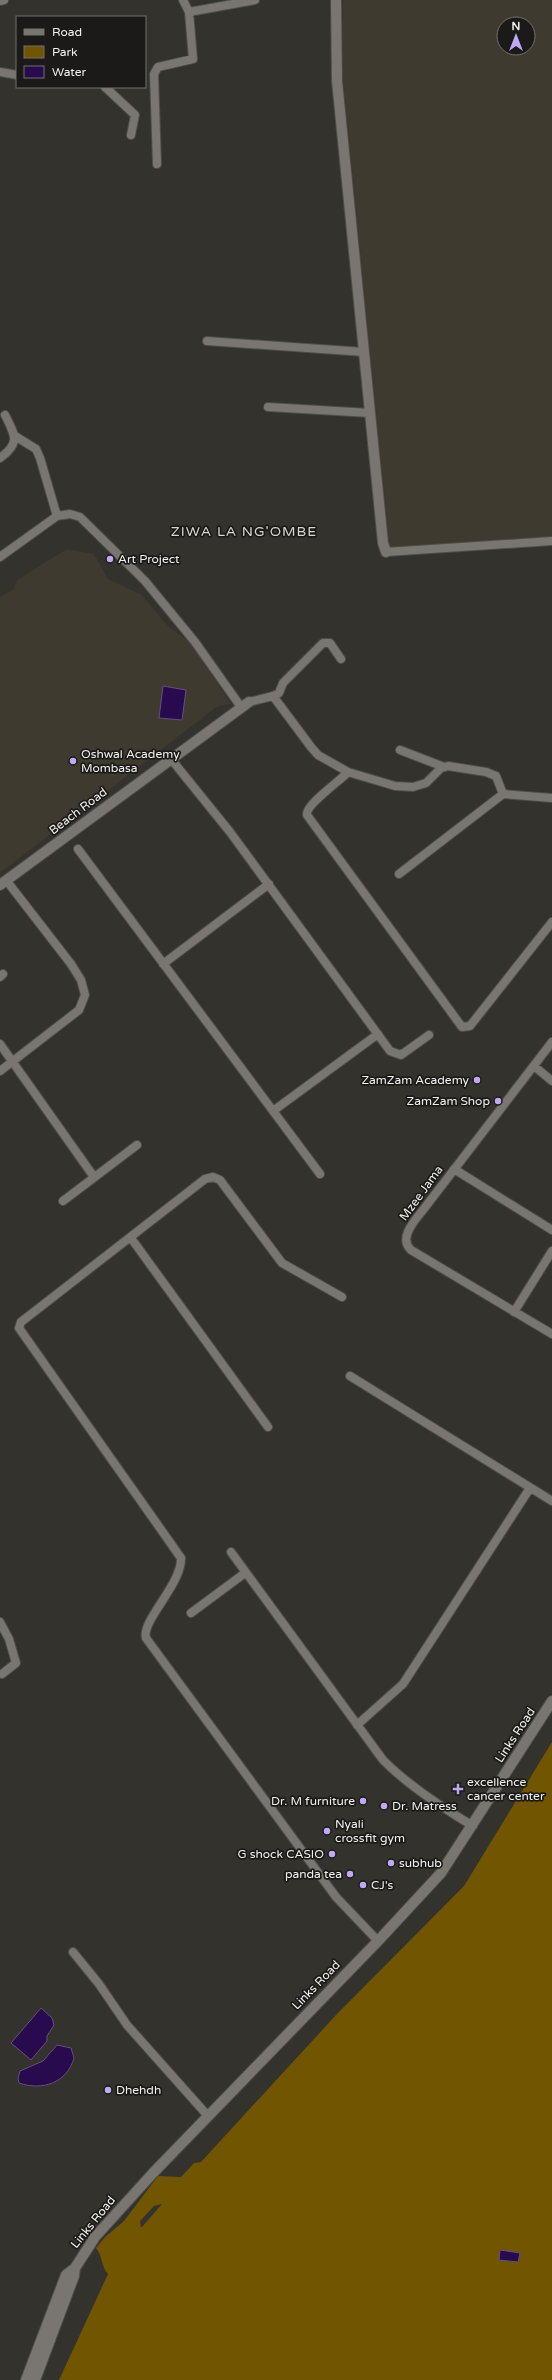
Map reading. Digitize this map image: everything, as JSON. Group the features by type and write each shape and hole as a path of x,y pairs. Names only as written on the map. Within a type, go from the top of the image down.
{"main road":[{"path":"336,0 337,81 383,543 386,552"},
{"name":"Beach Road","path":"3,882 245,705"},
{"name":"Links Road","path":"26,2380 56,2297 66,2275 74,2268 95,2237 122,2206 378,1941 441,1873 473,1826 552,1701"},
{"path":"35,2380 74,2276 74,2268"}],"street":[{"path":"0,1 4,0"},
{"path":"157,164 154,74 158,67 193,59 189,12 183,0"},
{"path":"189,12 255,0"},
{"path":"0,72 16,75"},
{"path":"106,88 134,113 135,118 131,135"},
{"path":"207,340 364,352"},
{"path":"268,407 370,412"},
{"path":"5,416 15,436 30,444 40,458 57,516"},
{"path":"0,458 12,447 15,436"},
{"path":"0,557 57,516 75,515 85,521 145,581 245,705 279,693 283,683 323,643 330,643 341,659"},
{"path":"386,552 552,540"},
{"path":"273,696 311,747 324,758 348,772 395,786 412,787 426,783 444,767"},
{"path":"400,750 444,767 492,773 498,778 503,794"},
{"path":"171,759 269,884 390,1052 399,1055 429,1035"},
{"path":"348,772 339,782 307,808 307,815 462,1027 470,1026 552,922"},
{"path":"399,874 503,794 552,798"},
{"path":"78,849 320,1174"},
{"path":"0,1071 79,1010 83,1005 85,995 81,980 70,964 3,882"},
{"path":"164,964 269,884"},
{"path":"273,1112 378,1034"},
{"name":"Mzee Jama","path":"552,1042 454,1169 410,1228 406,1237 408,1247 552,1334"},
{"path":"0,1044 94,1177"},
{"path":"534,1066 552,1081"},
{"path":"63,1201 137,1145"},
{"path":"454,1169 552,1230"},
{"path":"342,1297 291,1269 276,1257 240,1204 217,1178 205,1179 21,1322 19,1330 181,1558 181,1567 176,1579 148,1625 146,1638 336,1897 378,1941"},
{"path":"131,1238 268,1427"},
{"path":"514,1312 552,1251"},
{"path":"350,1376 552,1501"},
{"path":"357,1725 403,1684 530,1488"},
{"path":"231,1552 383,1760 400,1776 446,1810 473,1826"},
{"path":"191,1613 245,1573"},
{"path":"0,1622 9,1639 16,1663 2,1674"},
{"path":"73,1952 103,1990 127,2025 208,2116"}],"shaded area":[{"path":"343,0 552,0 552,539 390,550 343,77"},
{"name":"Oshwal Academy Mombasa","path":"67,549 94,554 108,579 142,595 165,623 191,644 231,704 218,706 0,873 0,597 14,589 17,580"}],"green space":[{"path":"552,1742 552,2380 59,2380 108,2274 96,2248 105,2237 124,2221 158,2176 181,2177 194,2163 201,2162 336,2015 464,1886","holes":["162,2204 142,2227 140,2221 154,2206"]}],"water":[{"path":"163,686 186,690 182,720 159,718"},
{"path":"41,2008 52,2018 54,2025 47,2036 47,2041 31,2060 11,2043"},
{"path":"57,2045 71,2048 74,2058 71,2067 66,2074 60,2079 45,2085 36,2086 19,2083 18,2078 20,2071 43,2061"},
{"path":"500,2250 520,2253 518,2262 499,2260"}],"place":[{"name":"Art Project","path":"110,559"},
{"name":"Oshwal Academy Mombasa","path":"73,761"},
{"name":"ZamZam Academy","path":"477,1080"},
{"name":"ZamZam Shop","path":"498,1101"},
{"name":"excellence cancer center","path":"458,1789"},
{"name":"Dr. M furniture","path":"363,1801"},
{"name":"Dr. Matress","path":"384,1806"},
{"name":"Nyali crossfit gym","path":"327,1831"},
{"name":"G shock CASIO","path":"332,1854"},
{"name":"subhub","path":"391,1863"},
{"name":"panda tea","path":"350,1874"},
{"name":"CJ's","path":"363,1885"},
{"name":"Dhehdh","path":"108,2090"}],"district":[{"name":"ZIWA LA NG'OMBE","path":"244,531"}]}
